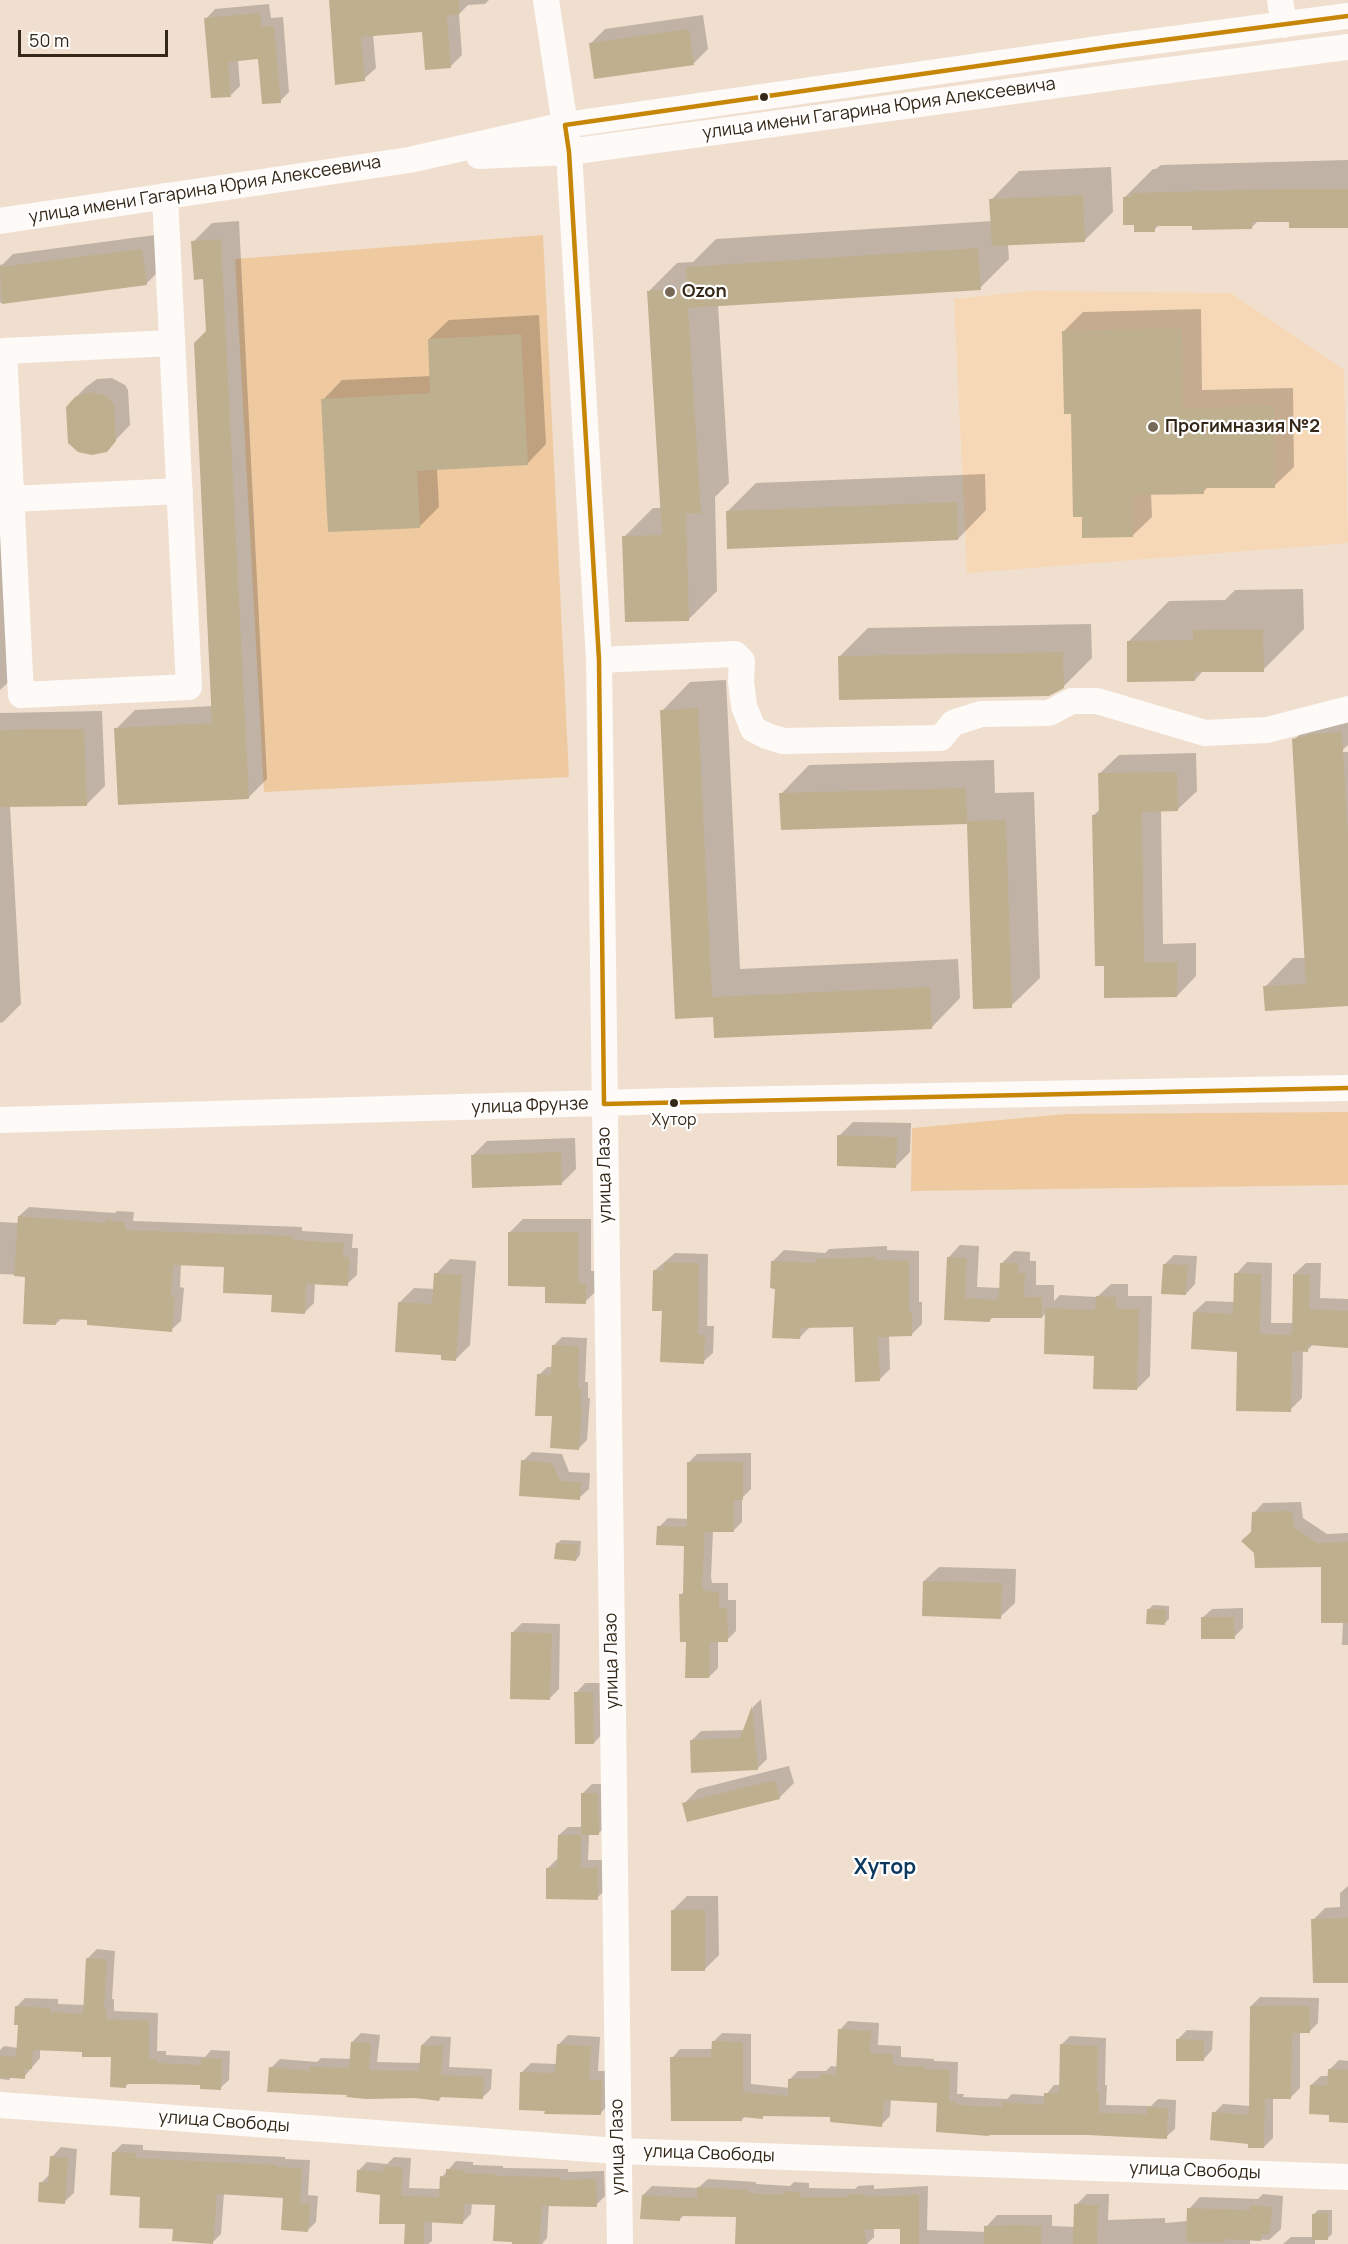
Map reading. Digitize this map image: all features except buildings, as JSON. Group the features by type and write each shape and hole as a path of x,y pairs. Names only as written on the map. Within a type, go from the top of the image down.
{"street":[{"name":"улица Лазо","path":"546,0 569,152 599,660 620,2244"},
{"name":"улица имени Гагарина Юрия Алексеевича","path":"0,221 409,159 565,124 1118,46 1294,12 1348,16"},
{"name":"улица имени Гагарина Юрия Алексеевича","path":"409,159 569,152 1348,47"},
{"path":"165,196 189,687 21,695 4,351 172,344"},
{"path":"11,499 180,491"},
{"path":"599,660 735,654 742,661 741,681 744,706 753,729 783,741 941,738 953,723 981,714 1049,713 1072,701 1097,701 1205,733 1267,730 1348,709"},
{"name":"улица Фрунзе","path":"0,1120 684,1101 1348,1088"},
{"name":"улица Свободы","path":"0,2105 618,2151 1348,2177"}],"shaded area":[{"path":"543,235 569,777 264,792 235,259"},
{"name":"Прогимназия №2","path":"1032,291 1231,293 1344,370 1348,543 967,573 954,299"},
{"path":"1348,1112 1348,1185 911,1191 912,1128 1066,1114"}],"transit line":[{"path":"604,1104 599,660 569,152 565,125 1118,46 1348,16"},
{"path":"604,1104 1348,1088"}],"place":[{"name":"Ozon","path":"670,292"},
{"name":"Прогимназия №2","path":"1153,427"},
{"name":"Хутор","path":"674,1103"}],"district":[{"name":"Хутор","path":"885,1868"}]}
